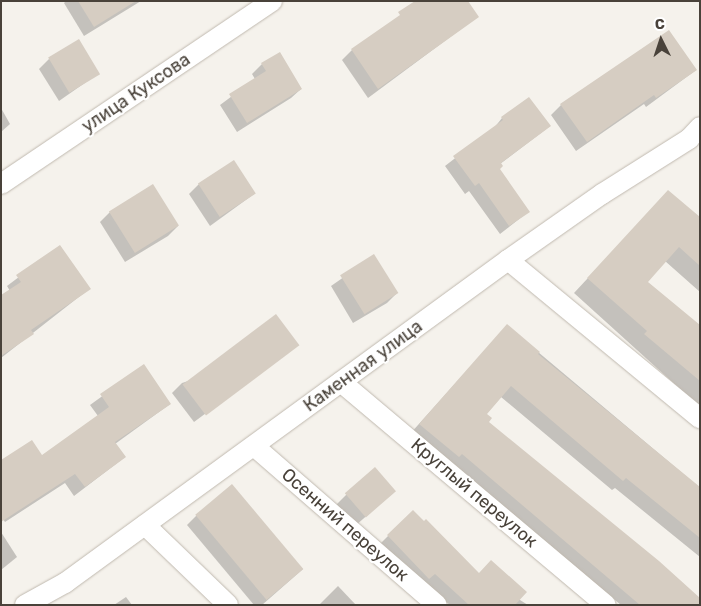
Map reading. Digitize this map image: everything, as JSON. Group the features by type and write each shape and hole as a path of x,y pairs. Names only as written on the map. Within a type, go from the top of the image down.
{"street":[{"name":"улица Куксова","path":"1,184 272,1"},
{"name":"Каменная улица","path":"26,605 65,583 508,260 602,194 696,138"},
{"path":"508,260 700,418"},
{"name":"Круглый переулок","path":"341,382 606,605"},
{"name":"Осенний переулок","path":"254,446 437,605"},
{"path":"145,525 228,605"}],"building":[{"path":"78,1 136,1 94,27"},
{"path":"415,1 468,1 479,17 378,89 351,49 400,15 398,12"},
{"path":"669,30 697,70 656,98 654,95 587,142 560,104"},
{"path":"79,39 100,74 69,93 48,58"},
{"path":"280,52 302,89 247,123 229,94 266,71 261,63"},
{"path":"529,97 551,126 501,163 503,166 500,169 530,212 509,226 479,183 475,186 453,156 503,120 501,117"},
{"path":"234,160 256,194 220,217 198,183"},
{"path":"153,184 179,226 135,253 109,212"},
{"path":"668,190 700,217 700,266 679,247 648,282 700,325 700,381 644,334 647,331 587,278"},
{"path":"60,245 91,289 31,330 34,334 1,356 1,295 21,282 16,275"},
{"path":"374,254 398,293 364,314 340,275"},
{"path":"276,314 299,345 206,416 183,384"},
{"path":"507,324 540,352 538,354 700,487 700,538 626,478 623,481 511,386 487,414 492,418 489,422 659,561 700,598 700,605 640,605 462,454 459,457 419,424"},
{"path":"144,364 171,404 115,442 126,457 85,487 75,474 1,522 1,460 32,440 42,455 109,407 100,394"},
{"path":"375,467 396,491 366,517 345,493"},
{"path":"232,484 303,569 267,600 195,515"},
{"path":"413,510 424,521 426,519 479,573 491,560 527,592 515,605 469,605 435,574 429,579 387,535"}]}
